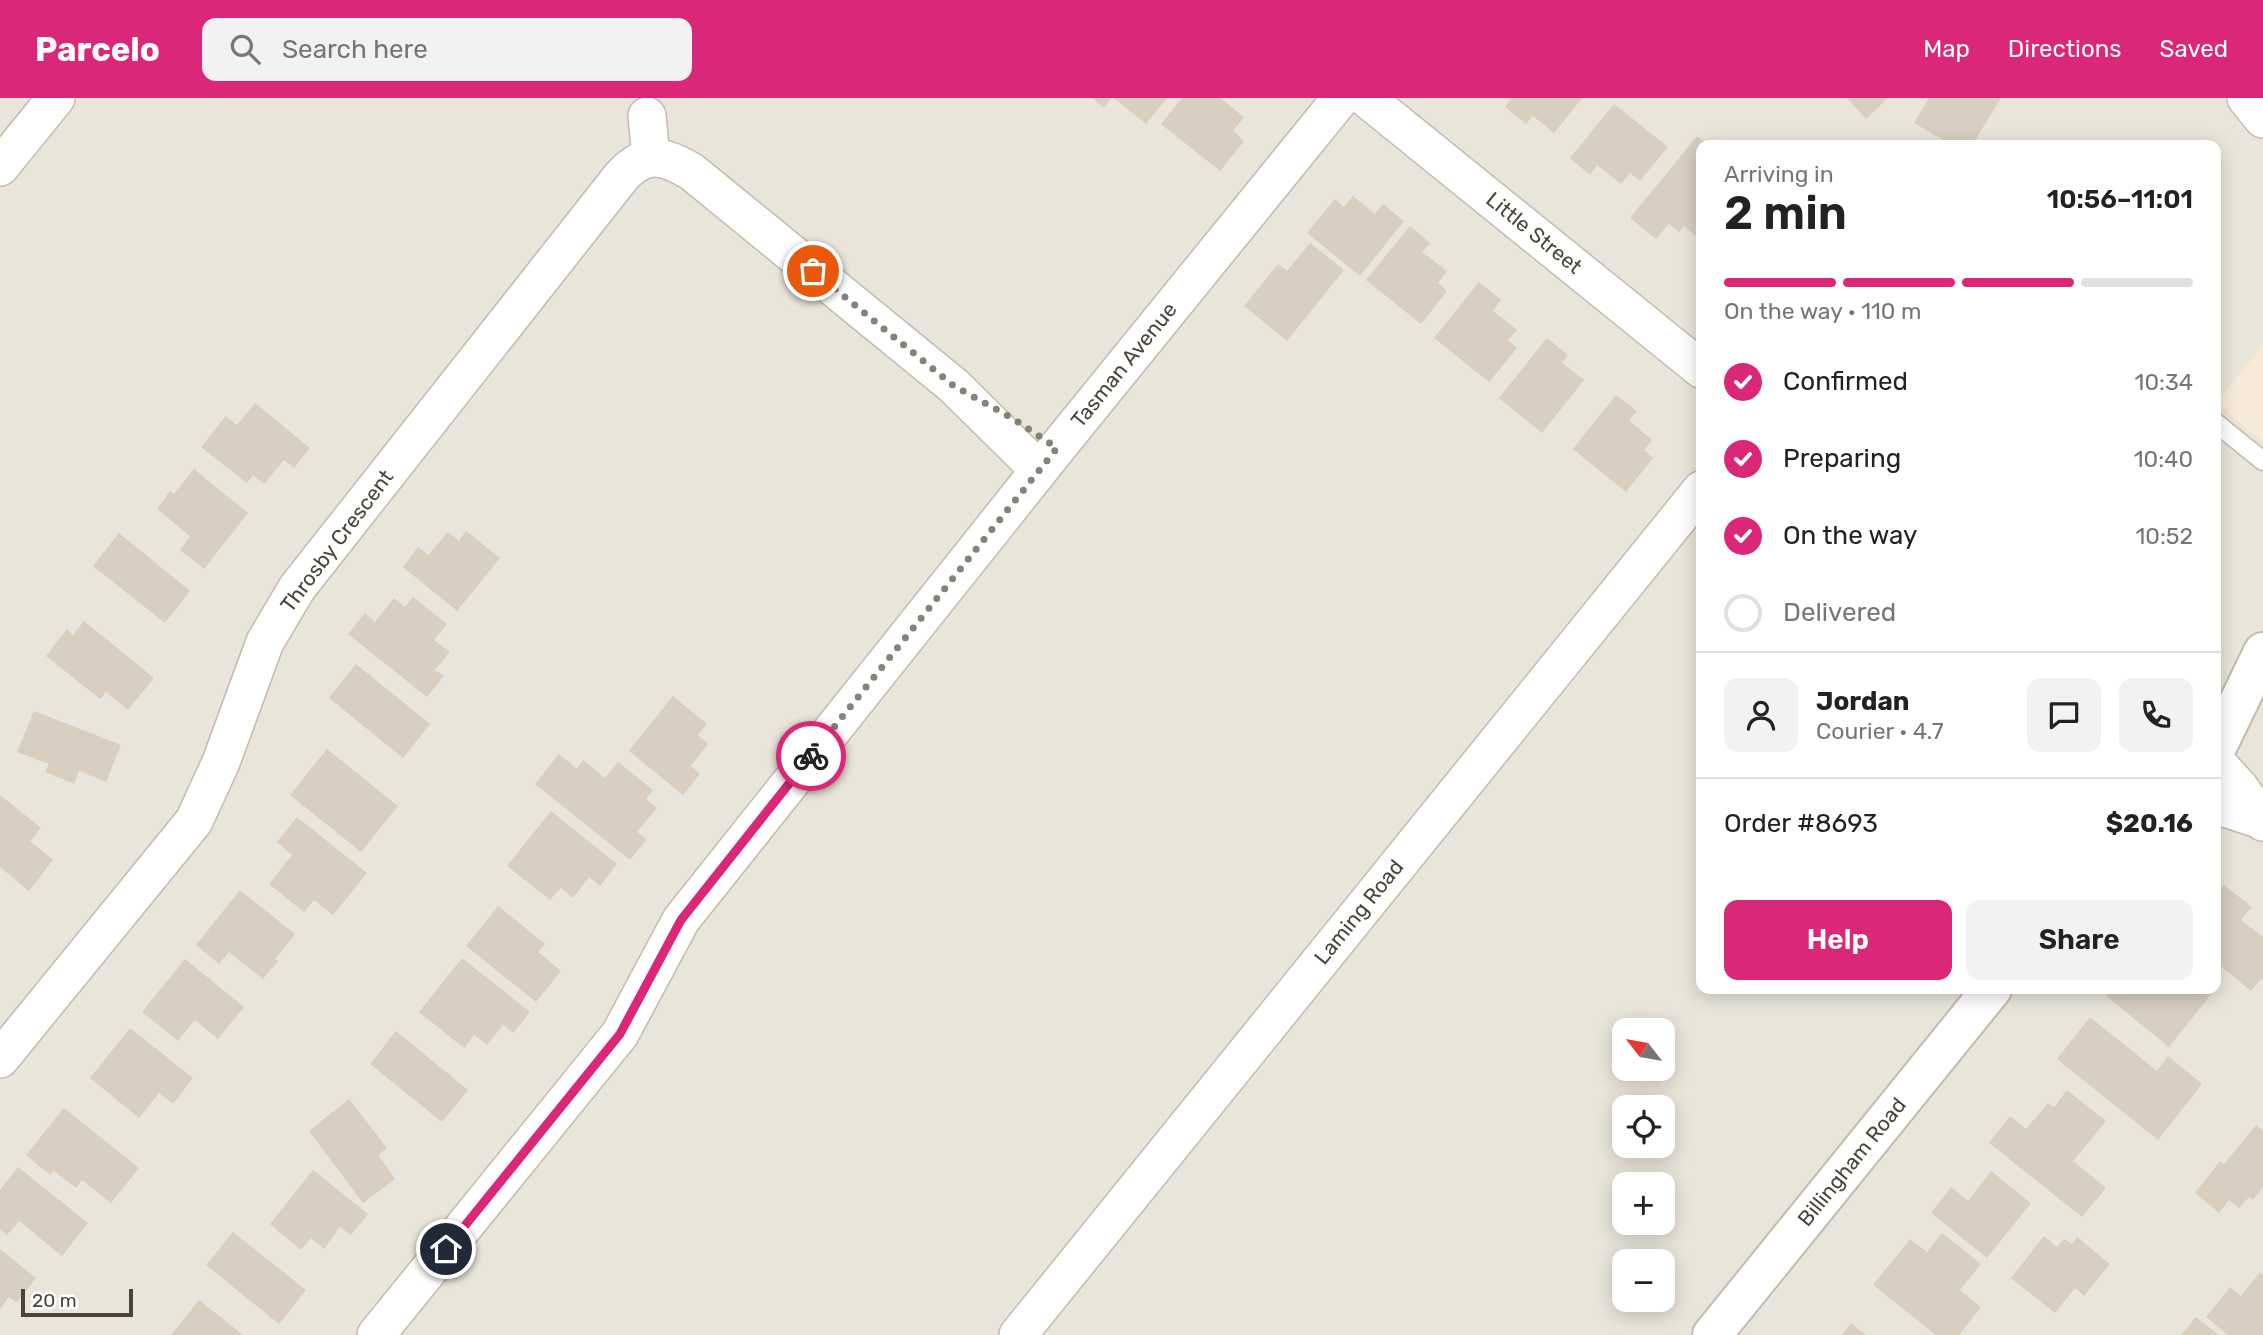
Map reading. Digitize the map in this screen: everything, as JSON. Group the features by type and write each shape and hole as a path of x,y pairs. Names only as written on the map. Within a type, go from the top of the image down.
{"street":[{"path":"0,167 56,98"},
{"name":"Tasman Avenue","path":"376,1335 620,1034 681,920 1048,459 1341,98"},
{"name":"Little Street","path":"1366,98 1696,365"},
{"path":"2246,98 2263,120"},
{"path":"647,116 651,157 677,163 692,172 954,386 1048,459"},
{"name":"Throsby Crescent","path":"0,1059 194,821 222,762 265,642 298,588 621,177 631,165 651,157"},
{"name":"Laming Road","path":"1018,1335 1696,496"},
{"path":"2221,684 2263,651"},
{"path":"2221,745 2263,651"},
{"path":"2221,763 2262,821"},
{"path":"2221,807 2262,821"},
{"name":"Billingham Road","path":"1712,1335 1988,994"}],"lane":[{"path":"2221,427 2263,461"}],"shaded area":[{"path":"0,98 2263,98 2263,1335 0,1335"},
{"path":"2263,345 2263,442 2221,407 2221,397"}],"building":[{"path":"1092,98 1111,98 1104,108"},
{"path":"1114,98 1167,98 1146,124"},
{"path":"1182,98 1220,98 1244,117 1233,131 1244,141 1220,171 1161,124"},
{"path":"1512,98 1582,98 1554,133 1533,116 1526,124 1505,107"},
{"path":"1847,98 1888,98 1866,119"},
{"path":"1929,98 2001,98 1975,140 1943,140 1914,123"},
{"path":"1614,104 1668,147 1640,181 1630,173 1621,184 1597,165 1590,175 1570,158"},
{"path":"1697,136 1702,140 1696,140 1695,235 1684,226 1679,232 1669,224 1656,239 1630,218"},
{"path":"1353,196 1375,214 1383,204 1404,221 1360,276 1307,233 1335,199 1344,207"},
{"path":"1410,226 1430,243 1422,252 1447,271 1438,283 1447,291 1421,324 1366,280"},
{"path":"1310,243 1344,270 1287,341 1244,306 1278,264 1287,271"},
{"path":"1479,282 1501,300 1493,311 1517,330 1508,340 1517,348 1489,382 1434,338"},
{"path":"1547,338 1568,355 1562,363 1584,380 1542,433 1499,398"},
{"path":"1616,395 1637,411 1629,420 1652,440 1644,450 1653,458 1626,492 1573,449"},
{"path":"255,403 310,448 294,468 284,460 264,484 253,475 247,483 201,447 226,416 237,425"},
{"path":"194,469 248,513 204,569 180,550 190,536 157,509 170,491 174,494"},
{"path":"466,531 500,558 457,611 403,567 418,547 428,555 448,532 459,541"},
{"path":"119,533 190,591 165,623 93,566"},
{"path":"413,597 447,624 434,640 450,652 435,670 444,676 427,697 348,634 365,613 375,622 394,598 405,607"},
{"path":"84,621 154,678 128,710 106,692 100,699 46,656 67,629 73,635"},
{"path":"356,664 430,724 403,758 329,698"},
{"path":"673,696 707,724 698,735 708,744 691,766 700,774 683,795 629,751"},
{"path":"34,711 121,745 106,782 79,771 74,784 45,772 49,764 17,752"},
{"path":"327,749 398,806 361,852 290,795"},
{"path":"559,754 577,769 583,760 605,778 618,762 653,790 646,799 657,808 637,832 647,839 630,860 535,784"},
{"path":"0,795 41,828 30,841 53,860 29,891 0,867"},
{"path":"551,811 617,864 600,886 589,877 573,898 561,888 550,900 507,866"},
{"path":"297,817 367,873 333,915 314,900 304,912 269,884 292,855 277,842"},
{"path":"2224,885 2252,907 2241,920 2263,937 2263,981 2261,979 2251,991 2221,966 2221,889"},
{"path":"240,890 295,934 263,979 229,952 219,964 196,945"},
{"path":"498,906 545,944 538,952 561,971 536,1002 466,946"},
{"path":"462,958 530,1012 513,1033 503,1025 487,1045 474,1035 464,1048 419,1012"},
{"path":"185,959 244,1007 218,1039 195,1020 178,1041 142,1012"},
{"path":"2108,994 2211,994 2169,1047 2106,996"},
{"path":"2090,1017 2157,1071 2168,1056 2202,1084 2158,1140 2057,1059"},
{"path":"130,1028 193,1078 173,1104 159,1093 139,1118 90,1078"},
{"path":"396,1031 468,1090 442,1122 370,1064"},
{"path":"2067,1090 2106,1121 2073,1161 2106,1188 2082,1217 1989,1143 2010,1116 2026,1129 2048,1103 2054,1107"},
{"path":"349,1099 387,1148 378,1155 395,1179 363,1203 309,1131"},
{"path":"64,1108 139,1168 111,1203 82,1180 76,1188 54,1171 50,1175 26,1155"},
{"path":"2256,1125 2263,1131 2263,1187 2253,1200 2249,1197 2239,1208 2229,1200 2219,1213 2195,1193 2220,1161 2224,1164"},
{"path":"18,1167 88,1223 62,1256 19,1221 7,1235 0,1229 0,1190"},
{"path":"313,1170 368,1214 351,1235 340,1227 324,1249 311,1238 301,1250 270,1224"},
{"path":"1991,1171 2031,1203 1987,1258 1931,1213 1951,1187 1968,1201"},
{"path":"233,1232 306,1290 279,1324 206,1265"},
{"path":"1942,1233 1981,1264 1960,1290 1981,1307 1959,1335 1936,1335 1873,1285 1910,1239 1927,1252"},
{"path":"2044,1236 2057,1247 2064,1239 2072,1244 2077,1237 2110,1264 2084,1296 2075,1288 2055,1313 2011,1278"},
{"path":"0,1249 36,1278 17,1303 9,1297 0,1309"},
{"path":"2260,1272 2263,1275 2263,1335 2228,1335 2206,1317 2230,1287 2241,1296"},
{"path":"199,1300 243,1335 171,1335"},
{"path":"2196,1317 2219,1335 2181,1335"},
{"path":"1851,1323 1866,1335 1842,1335"}],"way so far":[{"path":"811,756 1057,448 1012,418 954,386 813,271"}],"route":[{"path":"446,1249 620,1034 681,920 811,756"}]}
